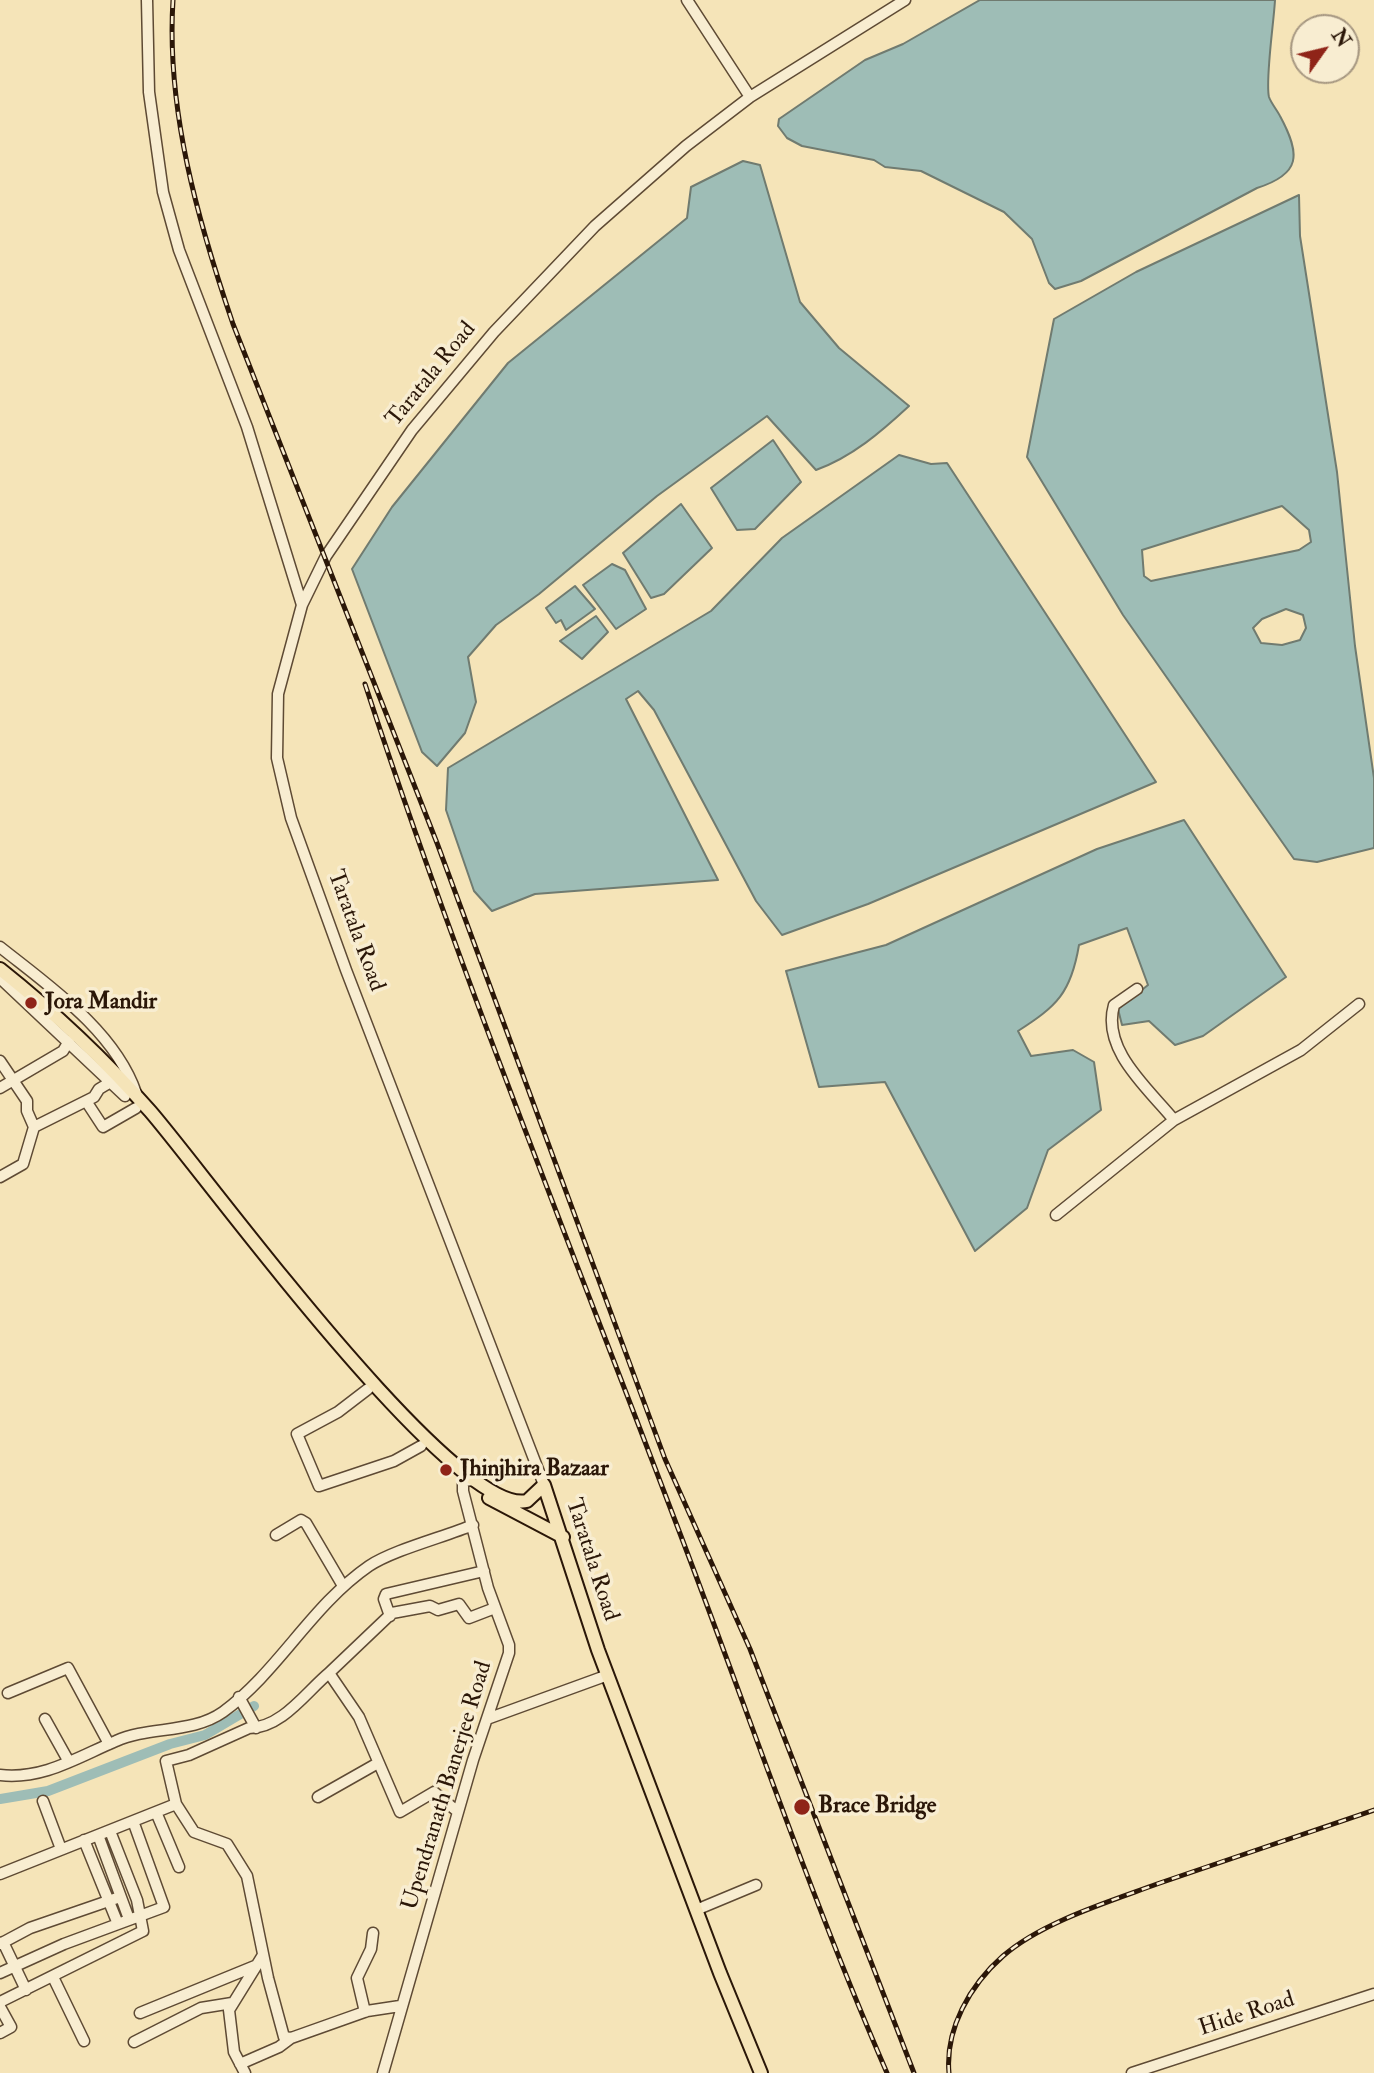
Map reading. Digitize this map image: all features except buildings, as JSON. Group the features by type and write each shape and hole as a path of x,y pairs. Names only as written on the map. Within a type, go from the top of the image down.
{"main road":[{"path":"0,970 57,1017 103,1062 368,1389 421,1446 502,1506 563,1537"},
{"path":"133,1100 366,1375 468,1481 505,1498 522,1502 532,1498 544,1485"},
{"name":"Taratala Road","path":"544,1485 608,1675 696,1910 761,2073"}],"street":[{"path":"147,0 149,92 163,192 179,250 251,439 302,605"},
{"path":"687,0 750,97"},
{"name":"Taratala Road","path":"544,1485 346,970 282,787 275,736 278,694 302,605 326,556 412,430 494,332 595,226 686,146 750,97 905,0"},
{"path":"0,947 45,982 111,1048 129,1071 133,1100"},
{"path":"0,978 69,1041 109,1083 133,1100"},
{"path":"0,994 12,988"},
{"path":"1137,989 1114,1005 1112,1018 1118,1050 1174,1120"},
{"path":"1056,1215 1174,1120 1301,1051 1359,1004"},
{"path":"0,1088 63,1051 69,1041"},
{"path":"0,1061 27,1101 26,1108 34,1127 23,1164 0,1177"},
{"path":"34,1127 86,1101 109,1083"},
{"path":"86,1101 103,1127 133,1100"},
{"path":"368,1389 338,1412 297,1434 318,1486 394,1461 421,1446"},
{"name":"Upendranath Banerjee Road","path":"383,2073 400,2006 458,1812 509,1653 473,1525 468,1481"},
{"path":"276,1535 301,1520 306,1523 343,1586"},
{"path":"0,1775 40,1774 139,1733 204,1722 223,1712 267,1672 327,1600 343,1586 379,1560 473,1525"},
{"path":"390,1616 384,1599 386,1594 484,1571"},
{"path":"291,2038 282,2033 250,1886 238,1860 225,1842 194,1832 176,1804 166,1761 189,1755 249,1728 256,1728 290,1710 390,1616 399,1611 430,1606 438,1611 459,1604 469,1618 495,1608"},
{"path":"8,1693 68,1668 109,1744"},
{"path":"329,1673 359,1717 393,1800 402,1813 434,1793 458,1812"},
{"path":"487,1719 608,1675"},
{"path":"239,1697 256,1728"},
{"path":"45,1720 69,1762"},
{"path":"318,1797 378,1763"},
{"path":"43,1801 61,1849"},
{"path":"0,1874 176,1804"},
{"path":"156,1812 179,1867"},
{"path":"0,1973 164,1907 165,1902 133,1821"},
{"path":"0,2033 11,2025 0,2004 142,1932 141,1915 110,1830"},
{"path":"98,1835 129,1920"},
{"path":"84,1840 118,1924"},
{"path":"696,1910 756,1885"},
{"path":"26,1990 2,1943 30,1928 120,1896"},
{"path":"365,2012 357,1979 370,1949 373,1933"},
{"path":"263,1955 229,2010 233,2046 242,2069 291,2038 365,2012 400,2006"},
{"path":"141,2013 255,1966"},
{"path":"53,1977 83,2041"},
{"name":"Hide Road","path":"1132,2073 1374,1994"},
{"path":"134,2042 201,2008 232,2003"}],"water":[{"path":"980,0 1275,0 1268,89 1294,152 1289,169 1271,182 1081,281 1055,289 1049,283 1032,239 1004,212 921,171 885,167 874,160 802,146 787,138 778,126 779,119 865,60 903,44"},
{"path":"743,161 760,165 800,302 839,348 909,406 854,451 816,470 767,416 657,496 539,594 496,625 468,657 476,702 465,733 437,766 422,752 352,569 392,507 508,363 687,218 691,187"},
{"path":"1299,195 1300,236 1337,472 1355,646 1374,778 1374,848 1317,862 1294,859 1123,615 1027,457 1054,319 1136,272","holes":["1282,506 1309,530 1311,542 1299,550 1151,581 1144,576 1142,550","1286,609 1303,615 1306,628 1300,640 1282,645 1261,643 1253,628 1262,619"]},
{"path":"773,440 801,482 755,529 737,530 711,488"},
{"path":"899,455 931,464 947,463 1156,782 868,904 782,935 756,901 654,710 638,691 626,699 718,880 535,894 492,911 474,891 446,810 448,768 711,611 782,538"},
{"path":"681,504 712,548 664,594 651,598 623,553"},
{"path":"612,564 625,570 646,609 616,629 583,585"},
{"path":"575,586 595,609 566,630 561,620 556,623 546,608"},
{"path":"596,616 608,632 582,659 560,641"},
{"path":"1184,820 1286,977 1203,1036 1175,1045 1149,1021 1122,1025 1118,1009 1148,985 1127,928 1079,945 1072,975 1060,997 1043,1014 1018,1031 1031,1056 1073,1050 1094,1062 1101,1110 1048,1150 1027,1208 975,1251 885,1082 819,1087 786,971 886,945 1097,849"}],"waterway":[{"path":"0,1799 48,1791 170,1744 205,1735 254,1706"}],"railway":[{"path":"173,0 174,83 187,165 233,324 437,843 665,1459 750,1649 914,2073"},
{"path":"365,684 438,896 516,1105 804,1868 887,2073"},
{"path":"949,2073 951,2040 970,1994 991,1968 1019,1944 1056,1923 1097,1906 1374,1810"}],"place":[{"name":"Jora Mandir","path":"31,1003"},
{"name":"Jhinjhira Bazaar","path":"446,1470"},
{"name":"Brace Bridge","path":"802,1807"}]}
